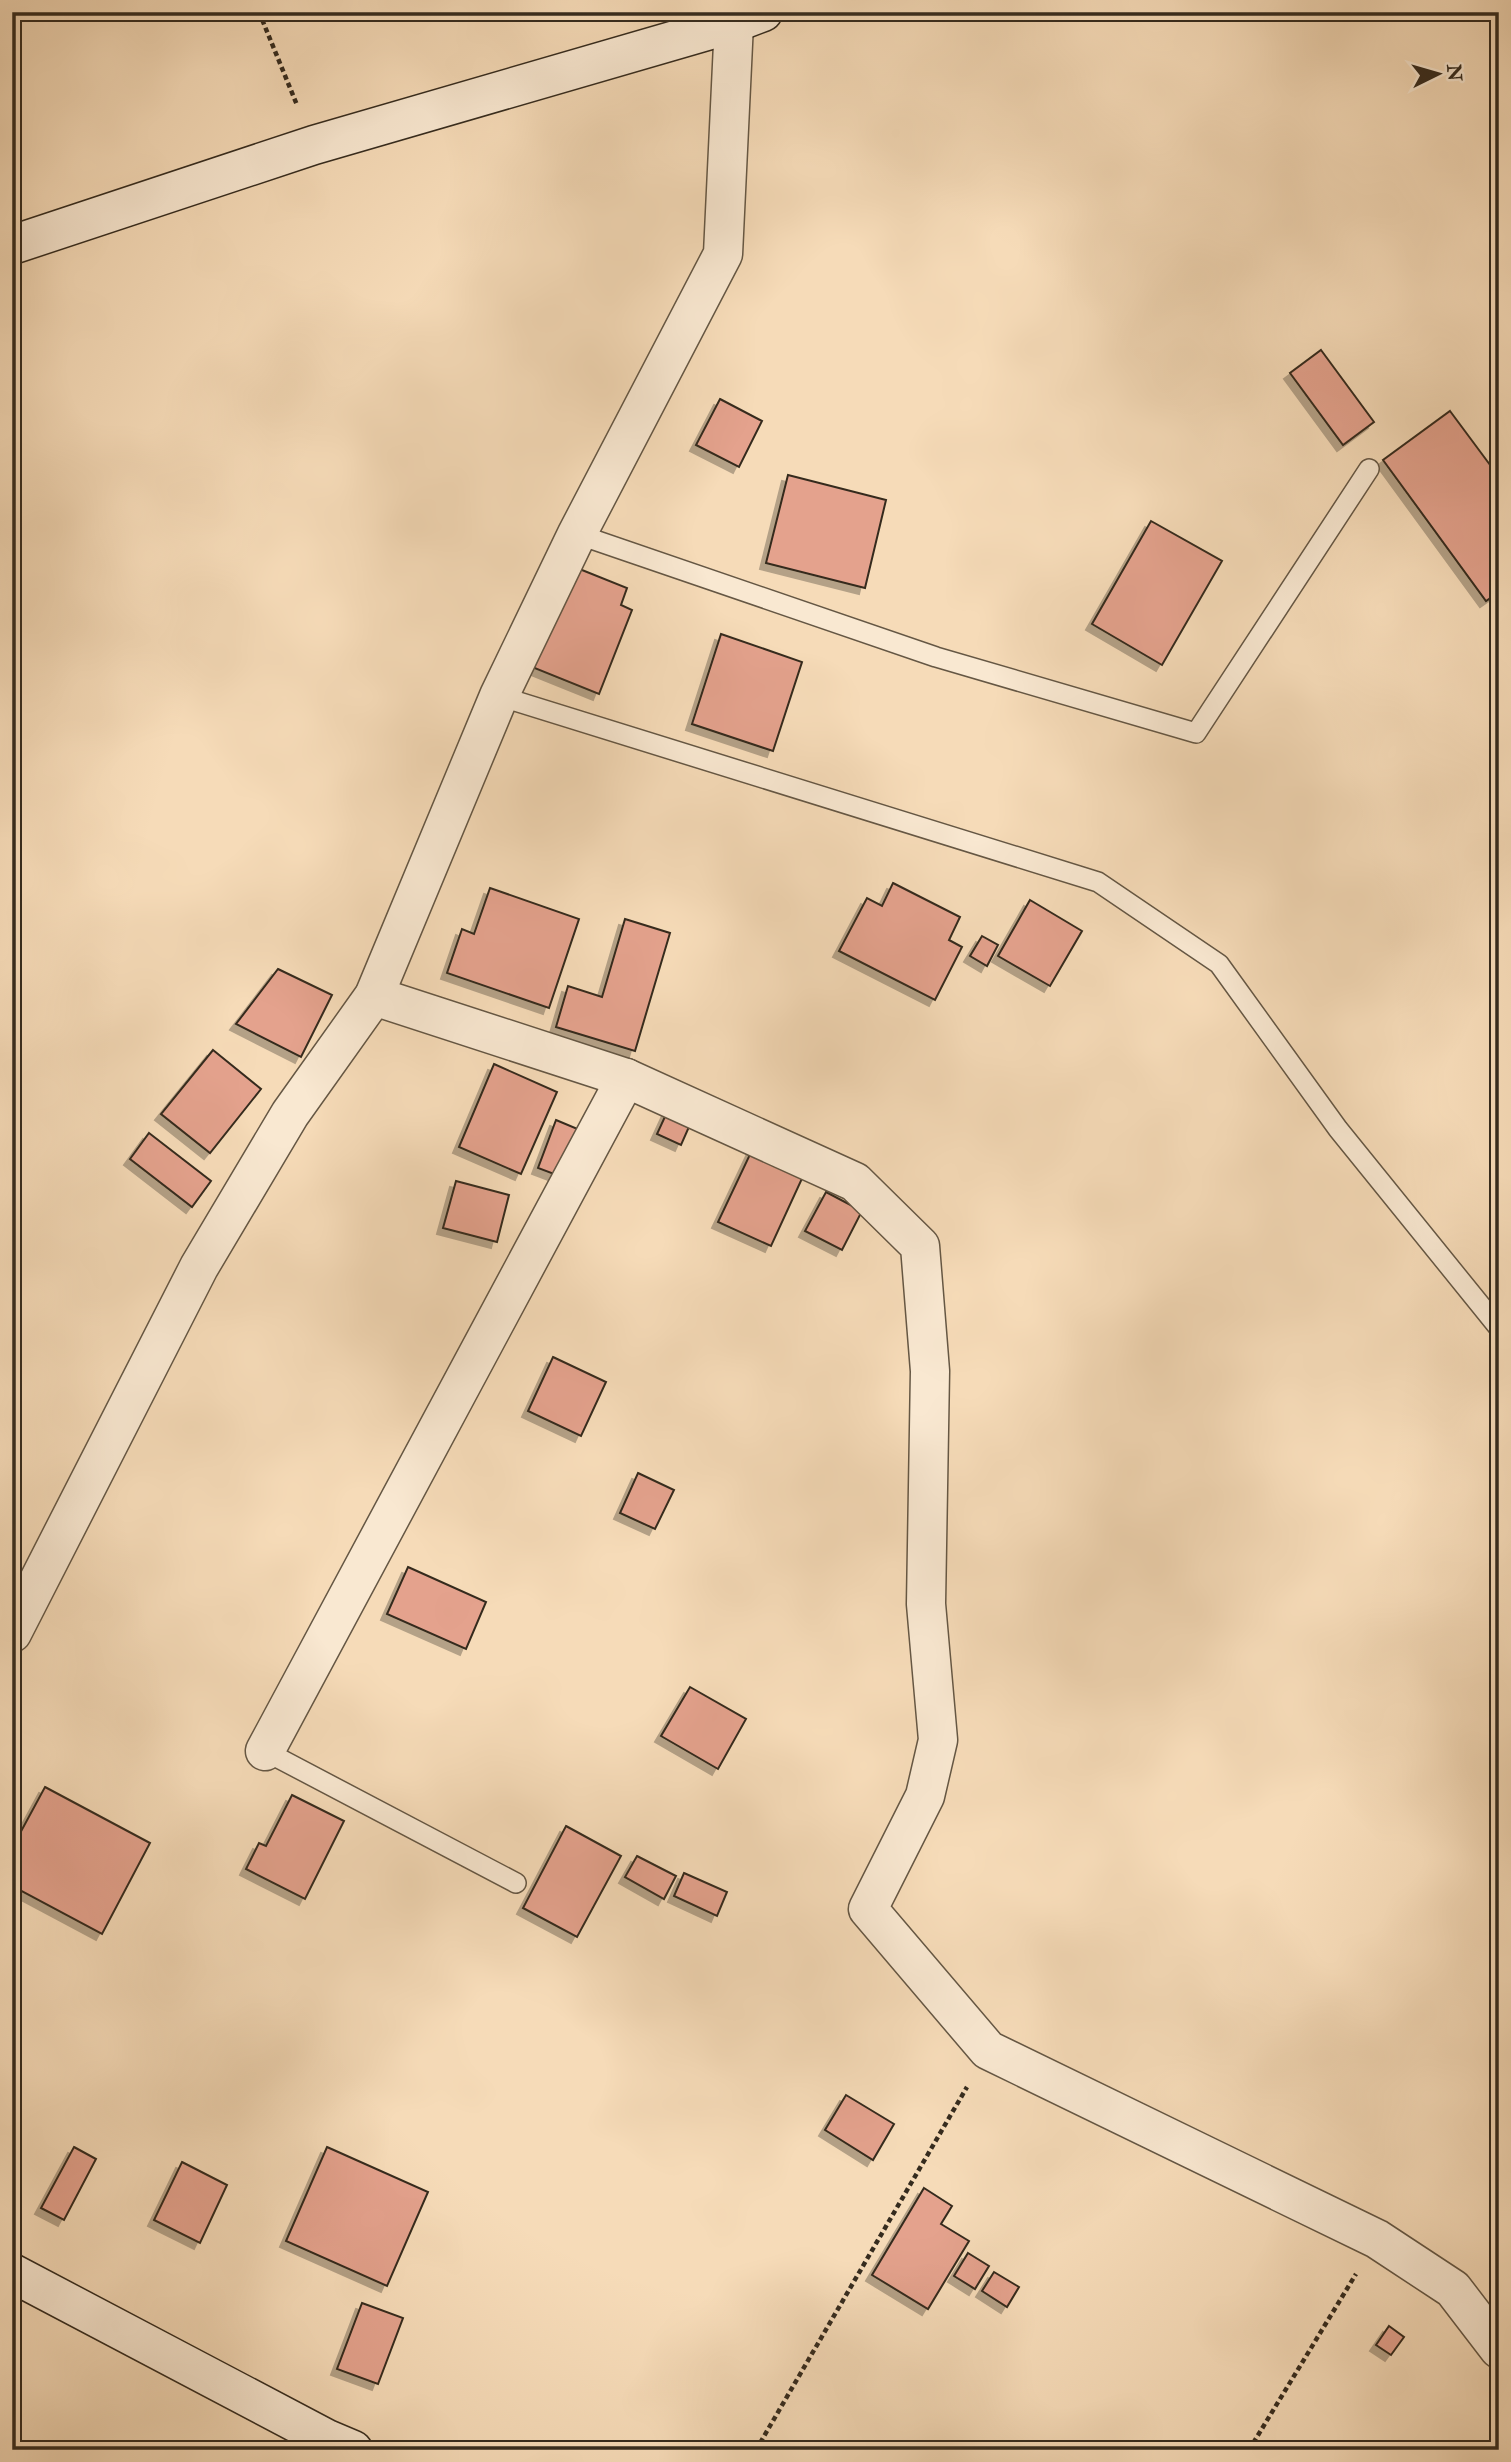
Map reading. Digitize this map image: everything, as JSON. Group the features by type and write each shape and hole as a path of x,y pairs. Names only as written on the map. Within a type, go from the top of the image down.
{"street":[{"path":"12,245 314,145 748,18 723,254 577,534 499,696 374,996 289,1114 199,1267 12,1633"},
{"path":"374,996 626,1078 855,1182 920,1245 930,1371 926,1604 938,1740 925,1796 868,1909 988,2050 1377,2239 1453,2289 1499,2349"},
{"path":"265,1751 626,1078"},
{"path":"12,2273 327,2439 353,2450"}],"lane":[{"path":"577,534 936,657 1196,733 1369,469"},
{"path":"499,696 1098,882 1219,964 1338,1129 1499,1328"},
{"path":"265,1751 516,1883"}],"path":[{"path":"259,12 314,145"},
{"path":"756,2450 988,2050"},
{"path":"1250,2450 1377,2239"}],"building":[{"path":"1321,350 1374,422 1343,445 1290,373"},
{"path":"720,399 762,421 739,467 696,445"},
{"path":"1450,411 1499,477 1499,592 1486,601 1383,460"},
{"path":"788,475 886,500 865,588 766,563"},
{"path":"1151,521 1222,561 1162,665 1092,624"},
{"path":"572,566 627,588 621,605 632,610 599,694 532,667"},
{"path":"721,634 802,662 773,751 692,724"},
{"path":"893,883 960,917 949,940 962,947 935,1000 839,951 867,898 882,906"},
{"path":"490,888 579,919 549,1008 447,973 462,929 474,934"},
{"path":"1030,900 1082,931 1050,986 998,956"},
{"path":"625,919 670,933 635,1051 556,1027 568,986 602,997"},
{"path":"982,936 998,945 987,966 970,956"},
{"path":"278,969 332,995 301,1057 236,1024"},
{"path":"213,1050 261,1089 210,1153 161,1114"},
{"path":"494,1064 557,1092 521,1174 459,1147"},
{"path":"668,1110 692,1120 681,1145 657,1134"},
{"path":"556,1120 580,1130 562,1177 538,1168"},
{"path":"149,1133 211,1181 192,1207 130,1159"},
{"path":"753,1148 805,1172 771,1246 718,1222"},
{"path":"456,1181 509,1195 497,1242 443,1228"},
{"path":"826,1192 862,1211 842,1250 805,1231"},
{"path":"553,1357 606,1382 581,1436 528,1411"},
{"path":"638,1473 674,1490 655,1529 620,1513"},
{"path":"408,1567 486,1602 466,1649 387,1614"},
{"path":"690,1687 746,1719 718,1769 661,1736"},
{"path":"45,1787 150,1843 102,1934 12,1886 12,1848"},
{"path":"292,1795 344,1821 305,1899 246,1869 259,1843 266,1846"},
{"path":"566,1826 621,1856 577,1937 523,1908"},
{"path":"637,1856 676,1876 664,1899 625,1877"},
{"path":"684,1873 727,1892 717,1916 674,1896"},
{"path":"846,2095 894,2124 873,2160 825,2130"},
{"path":"74,2147 96,2159 64,2220 41,2208"},
{"path":"327,2147 428,2192 387,2286 286,2241"},
{"path":"182,2162 227,2185 200,2243 154,2220"},
{"path":"924,2188 952,2206 941,2224 969,2241 928,2309 872,2275"},
{"path":"968,2253 989,2266 975,2289 954,2276"},
{"path":"994,2272 1019,2287 1007,2307 982,2291"},
{"path":"362,2303 403,2318 378,2384 337,2369"},
{"path":"1389,2326 1404,2337 1391,2355 1376,2345"}]}
